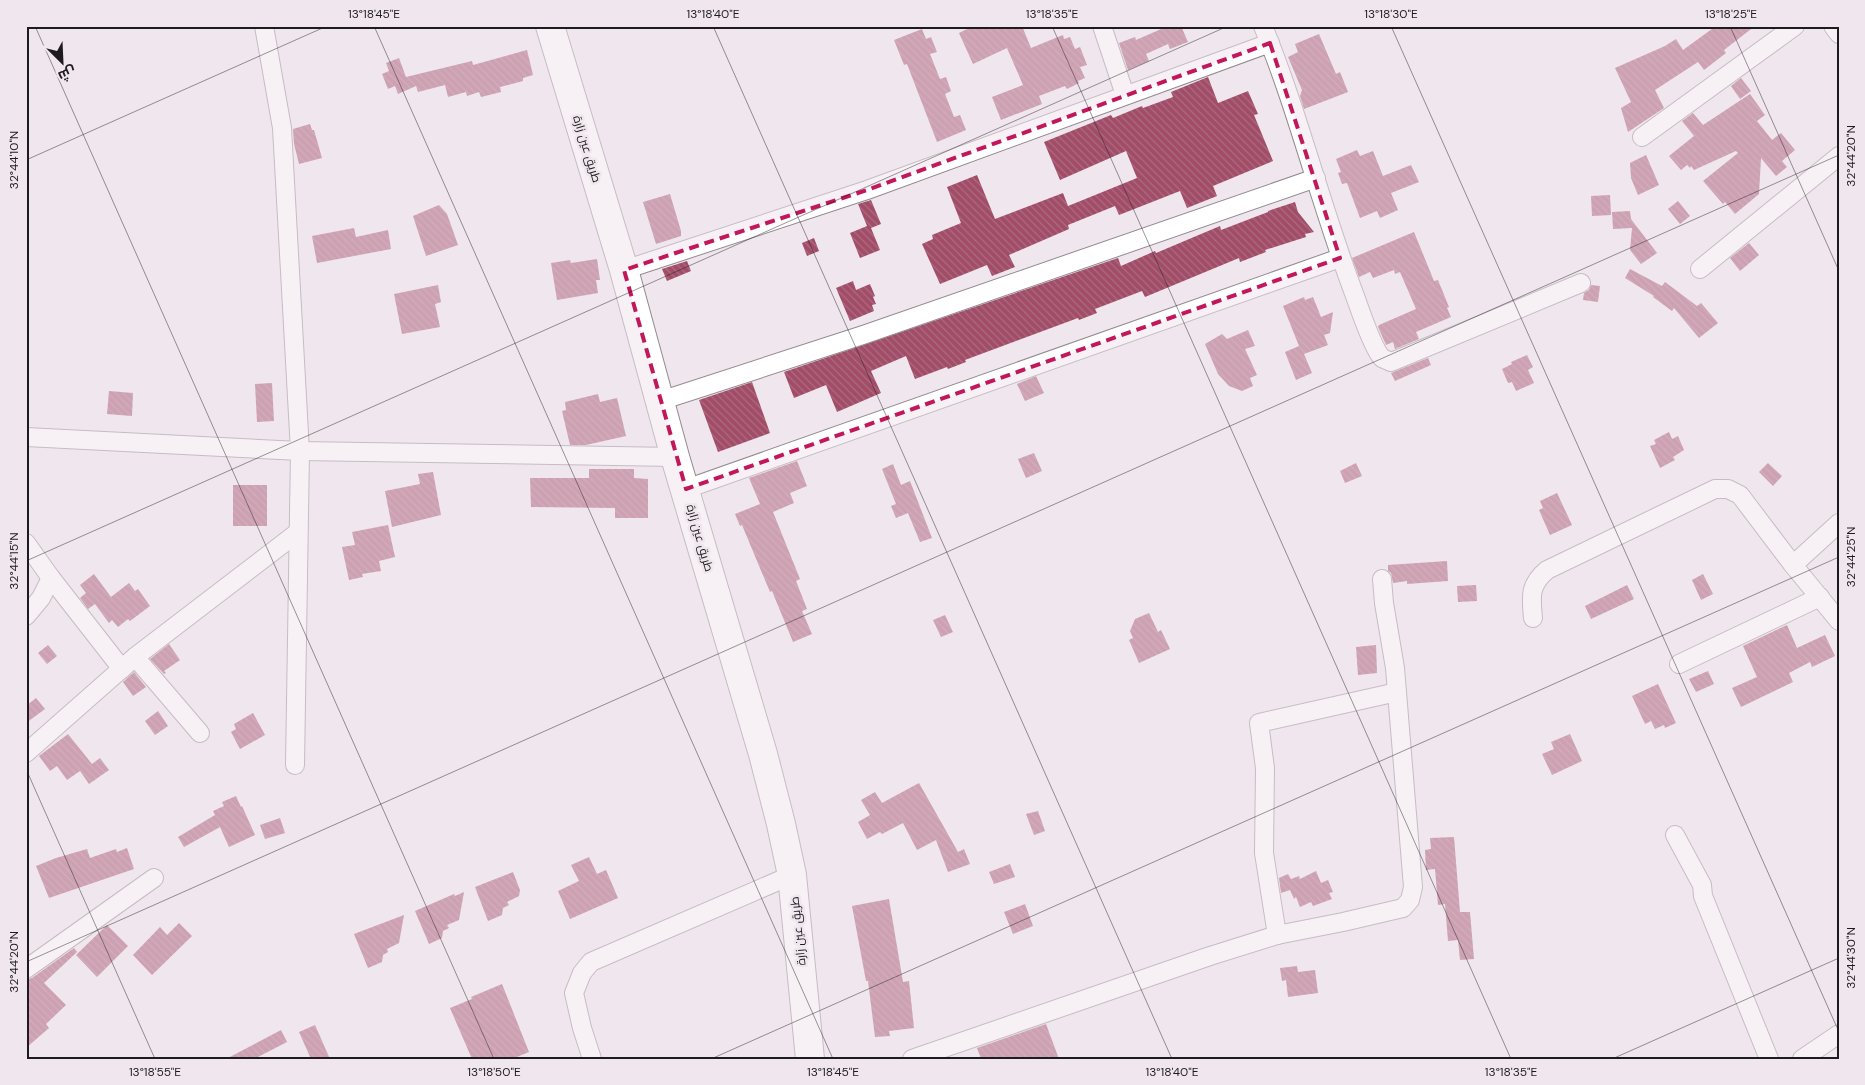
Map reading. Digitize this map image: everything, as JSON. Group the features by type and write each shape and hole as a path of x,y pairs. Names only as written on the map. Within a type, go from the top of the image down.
{"main road":[{"name":"طريق عين زارة","path":"550,26 624,270 675,458 686,489 763,754 781,824 792,874 810,1059"}],"street":[{"path":"264,26 282,128 300,451 297,533 295,765"},
{"path":"1102,26 1125,95"},
{"path":"1263,26 1316,178 1340,258 1380,355 1385,361 1391,362 1581,283"},
{"path":"1642,136 1795,26"},
{"path":"1833,26 1839,34"},
{"path":"624,270 867,190 1270,43"},
{"path":"1700,269 1839,156"},
{"path":"660,401 863,335 1316,178"},
{"path":"686,489 1340,258"},
{"path":"26,437 300,451 675,458"},
{"path":"1533,618 1532,596 1534,584 1547,570 1716,489 1728,489 1740,495 1793,565 1839,621"},
{"path":"1793,565 1839,523"},
{"path":"26,753 128,663 297,533"},
{"path":"26,543 51,578 128,663 200,733"},
{"path":"26,616 41,598 51,578"},
{"path":"912,1059 1277,934 1403,908 1410,900 1413,887 1395,668 1382,579"},
{"path":"1679,664 1820,597"},
{"path":"1277,934 1264,853 1265,768 1259,723 1397,692"},
{"path":"1675,835 1702,885 1703,896 1770,1059"},
{"path":"592,1059 574,993 582,973 591,962 792,874"},
{"path":"26,969 154,878"},
{"path":"1802,1059 1839,1034"}],"highlighted area":[{"path":"1270,43 1340,258 686,489 624,270 867,190"}],"building":[{"path":"973,26 1022,26 1031,48 1063,35 1064,39 1070,37 1075,49 1080,47 1087,65 1080,67 1085,78 1067,89 1065,86 1039,96 1042,104 1001,120 992,97 1023,85 1007,48 973,64 959,33"},
{"path":"1168,26 1181,26 1188,42 1170,49 1168,44 1146,54 1149,61 1128,70 1119,43 1135,37 1136,40"},
{"path":"1716,26 1755,26 1724,50 1726,53 1704,70 1698,62 1655,90 1664,108 1628,132 1621,108 1631,102 1615,68 1665,46 1676,39 1683,50"},
{"path":"922,29 926,39 931,37 937,52 930,54 940,79 946,77 951,91 945,94 954,117 960,115 966,130 937,142 907,64 904,65 894,40"},
{"path":"1319,34 1336,74 1340,72 1348,92 1304,109 1300,96 1302,90 1288,57 1298,52 1295,44"},
{"path":"527,50 533,75 523,78 523,81 500,87 501,92 481,97 479,92 467,96 466,92 448,97 445,85 418,92 416,86 398,94 395,86 388,89 382,74 389,71 386,63 399,58 406,77 472,61 473,65"},
{"path":"1208,77 1218,103 1248,91 1258,114 1254,115 1273,161 1213,186 1217,196 1187,208 1180,191 1119,215 1115,206 1068,225 1069,229 1009,255 1015,267 992,276 987,265 940,284 922,244 933,239 932,235 961,223 947,187 977,175 995,219 1063,193 1068,206 1137,178 1126,151 1060,180 1044,142 1111,115 1113,118 1142,106 1143,108 1173,97 1171,92"},
{"path":"1741,78 1751,91 1740,99 1731,86"},
{"path":"1750,94 1765,115 1757,121 1772,140 1781,133 1795,150 1782,161 1787,167 1776,176 1761,158 1759,194 1735,214 1725,202 1723,204 1703,181 1738,153 1736,151 1694,170 1691,166 1690,168 1687,165 1681,170 1669,156 1694,136 1682,121 1693,113 1703,125"},
{"path":"310,124 312,130 314,130 322,158 299,164 294,144 293,129"},
{"path":"1357,150 1360,156 1373,151 1383,176 1411,165 1419,182 1391,193 1398,210 1380,218 1377,211 1360,218 1347,183 1342,184 1338,173 1341,172 1336,159"},
{"path":"1646,155 1659,185 1638,195 1631,178 1630,163"},
{"path":"670,194 681,236 656,244 643,202"},
{"path":"1610,195 1611,215 1592,216 1591,196"},
{"path":"871,200 881,224 871,228 880,250 860,258 850,233 867,226 858,204"},
{"path":"1678,201 1690,216 1680,224 1668,209"},
{"path":"1295,202 1298,212 1314,232 1305,234 1306,237 1265,250 1266,252 1240,262 1239,258 1145,297 1142,291 1095,309 1097,313 1079,320 1078,318 965,360 966,362 948,369 947,367 915,379 906,356 871,371 881,393 837,412 826,385 794,398 784,372 1118,258 1121,266 1220,226 1221,230"},
{"path":"439,205 447,214 458,245 426,256 413,216"},
{"path":"1630,211 1631,219 1657,253 1641,264 1630,250 1632,228 1613,229 1612,212"},
{"path":"354,228 356,237 388,230 391,249 317,263 312,236"},
{"path":"1414,232 1434,281 1438,280 1451,317 1416,332 1419,339 1395,349 1393,342 1386,345 1378,327 1416,309 1400,272 1395,274 1394,270 1373,278 1370,272 1359,277 1352,258"},
{"path":"814,238 819,251 807,256 802,243"},
{"path":"1749,243 1759,255 1740,271 1730,258"},
{"path":"597,259 600,280 596,280 598,293 557,300 551,263 570,260 571,263"},
{"path":"687,261 691,271 667,281 662,269"},
{"path":"1630,269 1662,286 1665,282 1697,306 1701,303 1718,323 1699,338 1674,308 1672,311 1654,296 1625,278"},
{"path":"853,281 856,290 870,284 876,304 872,305 874,311 850,321 836,288"},
{"path":"438,285 441,302 435,304 440,327 402,334 394,294"},
{"path":"1591,285 1600,286 1598,302 1583,300 1584,293 1589,290"},
{"path":"1304,297 1305,300 1313,297 1321,317 1333,312 1330,333 1324,335 1328,345 1304,354 1312,373 1296,380 1285,352 1299,346 1283,306"},
{"path":"1248,330 1255,346 1245,349 1257,375 1250,378 1253,386 1242,391 1229,386 1218,374 1205,344 1222,334 1227,339"},
{"path":"1527,355 1533,367 1528,370 1534,383 1516,391 1512,382 1508,383 1502,369 1512,364 1511,362"},
{"path":"1428,358 1431,365 1395,381 1391,373"},
{"path":"1036,376 1044,393 1025,401 1017,384"},
{"path":"752,382 770,433 718,452 699,400"},
{"path":"272,383 274,421 257,422 255,384"},
{"path":"109,391 133,393 132,416 107,414"},
{"path":"598,394 600,402 617,398 626,436 586,445 570,445 562,411 566,410 565,402"},
{"path":"1669,432 1672,439 1678,436 1684,450 1673,457 1675,460 1660,468 1650,446 1656,444 1654,440"},
{"path":"1034,453 1042,471 1026,478 1018,459"},
{"path":"797,461 807,486 790,493 794,503 773,512 800,579 796,581 807,609 802,611 812,634 793,642 772,591 770,592 742,525 740,526 735,514 760,504 749,478"},
{"path":"1356,463 1362,476 1345,483 1340,471"},
{"path":"1768,463 1782,476 1773,486 1759,472"},
{"path":"893,464 901,485 910,481 932,538 920,542 908,513 896,518 891,506 896,504 882,469"},
{"path":"589,469 634,469 634,478 648,479 648,518 615,518 615,508 531,507 530,478 589,478"},
{"path":"433,472 441,515 392,527 385,491 420,484 418,474"},
{"path":"233,485 267,485 267,526 233,526"},
{"path":"1557,493 1572,525 1550,535 1539,510 1543,508 1540,501"},
{"path":"388,525 395,557 379,561 381,571 362,574 363,577 349,580 342,547 355,545 352,532"},
{"path":"1447,561 1448,581 1407,584 1407,581 1393,583 1391,573 1388,571 1388,565"},
{"path":"94,574 111,597 129,583 135,591 138,589 150,606 130,621 128,619 118,627 112,620 109,623 95,604 88,609 80,598 86,593 80,585"},
{"path":"1703,574 1713,594 1701,600 1692,580"},
{"path":"1476,585 1477,601 1458,602 1457,586"},
{"path":"1627,585 1634,599 1591,619 1585,606"},
{"path":"1149,613 1158,632 1161,630 1170,649 1139,663 1129,640 1133,638 1130,631 1135,619"},
{"path":"945,615 953,632 941,637 933,620"},
{"path":"1787,625 1797,648 1825,635 1835,656 1812,667 1810,662 1789,673 1793,682 1741,707 1732,688 1757,677 1743,646"},
{"path":"169,644 180,660 164,671 166,673 164,674 150,659"},
{"path":"48,645 57,656 47,664 38,653"},
{"path":"1376,645 1377,673 1358,675 1356,647"},
{"path":"1708,671 1714,684 1696,692 1689,679"},
{"path":"134,672 146,687 133,696 123,682"},
{"path":"1658,684 1676,723 1665,728 1664,725 1655,729 1651,721 1645,724 1632,696"},
{"path":"36,698 45,709 26,723 26,706"},
{"path":"158,711 168,726 155,735 145,721"},
{"path":"253,713 265,735 240,749 231,732 236,729 234,724"},
{"path":"68,734 92,764 100,758 109,770 89,784 80,771 67,780 57,766 50,771 39,756"},
{"path":"1570,734 1582,761 1552,775 1542,754 1554,749 1551,742"},
{"path":"919,783 958,852 964,849 970,864 948,872 936,840 917,850 903,823 882,834 880,832 867,839 858,822 870,815 861,800 875,792 882,803"},
{"path":"236,796 255,835 229,847 220,827 184,847 178,837 215,815 213,811 224,806 222,802"},
{"path":"1038,811 1045,831 1034,835 1026,814"},
{"path":"280,818 285,833 265,839 260,825"},
{"path":"1454,837 1460,912 1470,912 1474,959 1460,960 1458,940 1448,941 1445,904 1438,905 1435,869 1426,870 1425,850 1431,849 1430,838"},
{"path":"127,848 134,869 49,898 36,866 87,849 90,858 116,849 117,852"},
{"path":"589,857 597,874 606,870 618,898 570,919 558,891 579,881 571,865"},
{"path":"1010,864 1015,877 994,884 989,872"},
{"path":"1316,871 1321,883 1328,880 1333,892 1329,893 1332,899 1313,906 1311,902 1300,907 1296,897 1294,899 1290,890 1281,893 1279,878 1288,874 1291,879 1299,876 1300,879"},
{"path":"513,872 520,890 519,896 507,902 509,905 503,908 502,915 488,921 475,887"},
{"path":"464,892 459,920 447,925 449,928 443,931 442,938 429,944 415,911 454,894 455,896"},
{"path":"889,899 903,982 909,981 914,1028 889,1031 890,1036 875,1037 868,981 866,981 852,906"},
{"path":"1025,904 1033,926 1013,934 1004,912"},
{"path":"404,915 399,943 387,949 388,952 383,955 382,962 368,968 354,934"},
{"path":"179,923 192,936 152,975 133,955 160,927 167,935"},
{"path":"107,925 128,946 97,977 76,955"},
{"path":"74,948 77,952 44,983 66,1005 46,1024 49,1028 26,1048 26,980 32,978"},
{"path":"1297,966 1298,972 1315,970 1318,993 1288,997 1286,980 1282,981 1280,968"},
{"path":"502,984 529,1052 512,1059 472,1059 450,1008"},
{"path":"1046,1024 1059,1059 981,1059 977,1048"},
{"path":"315,1025 330,1059 311,1059 299,1032"},
{"path":"281,1030 287,1042 254,1059 226,1059"}]}
